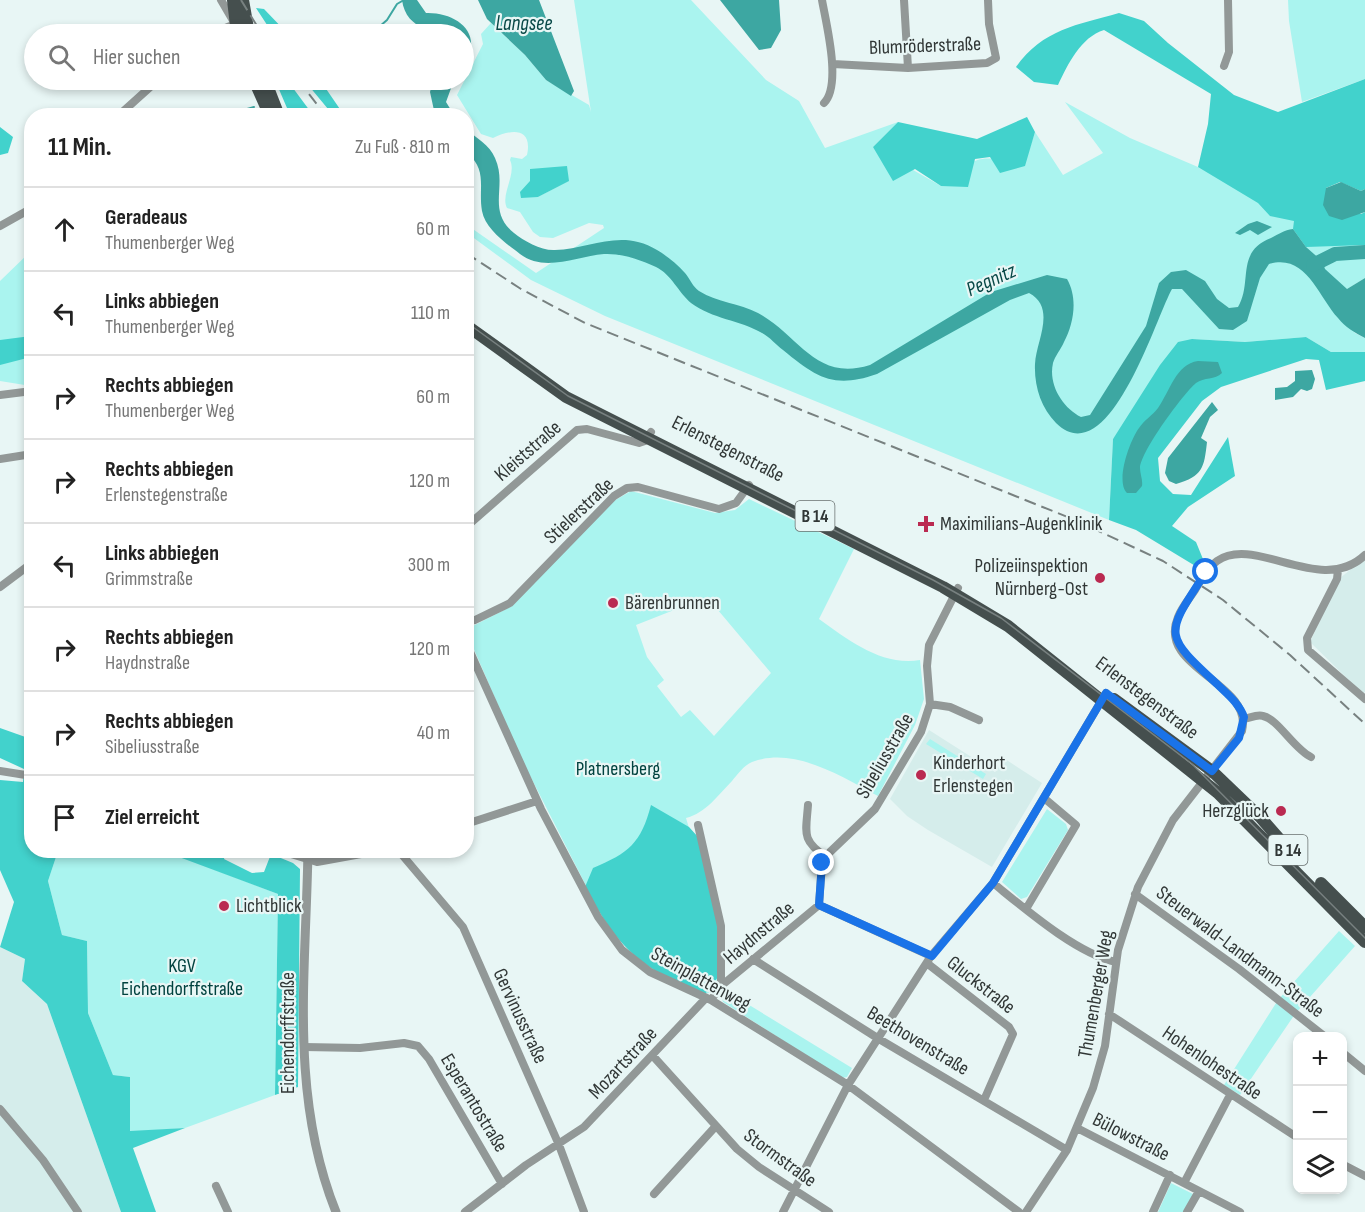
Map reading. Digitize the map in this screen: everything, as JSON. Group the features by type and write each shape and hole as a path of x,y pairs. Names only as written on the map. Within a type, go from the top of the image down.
{"main road":[{"path":"233,0 238,24"},
{"path":"239,24 243,0"},
{"path":"258,90 266,108"},
{"path":"270,90 276,108"},
{"name":"Erlenstegenstraße","path":"474,323 555,382 650,435 1006,615 1204,781"},
{"name":"Erlenstegenstraße","path":"474,331 557,392 650,435"},
{"name":"Erlenstegenstraße","path":"1104,696 1212,771"},
{"name":"B 14","path":"1212,771 1365,927"},
{"name":"B 14","path":"1204,781 1264,837 1365,942"}],"street":[{"path":"221,0 237,24"},
{"path":"822,0 833,64 829,93 824,103"},
{"path":"904,0 908,68"},
{"name":"Blumröderstraße","path":"833,64 908,68 987,63 996,58 989,24 988,0"},
{"path":"1224,66 1229,52 1228,0"},
{"path":"126,108 147,90"},
{"path":"0,226 24,212"},
{"path":"0,395 24,392"},
{"name":"Kleiststraße","path":"474,519 577,430 587,429 637,443 650,435"},
{"path":"0,459 24,455"},
{"name":"Stielerstraße","path":"475,620 510,603 614,496 627,488 638,487 719,509 733,505 748,486"},
{"path":"1311,757 1301,752 1268,718 1257,716 1244,719 1231,698 1179,648 1175,631 1181,612 1209,569 1216,562 1233,555 1338,570 1353,565 1365,555"},
{"path":"0,587 24,569"},
{"path":"1338,570 1337,579 1307,638 1308,650 1365,699"},
{"name":"Sibeliusstraße","path":"826,857 866,819 882,799 921,732 930,704 927,652 934,632 957,590"},
{"name":"Steinplattenweg","path":"474,661 537,801 598,917 616,942 650,972 709,999 848,1085 1019,1212"},
{"path":"783,1212 848,1085 929,960 993,883 1104,696"},
{"path":"930,704 950,707 979,720"},
{"name":"Thumenberger Weg","path":"1026,1212 1067,1149 1100,1066 1116,962 1135,894 1171,824 1239,738 1244,719"},
{"path":"0,771 24,775"},
{"path":"1026,909 1076,825 1044,798"},
{"path":"474,821 537,801"},
{"path":"808,805 808,843 826,857 820,869 819,905"},
{"path":"698,825 721,926 721,986"},
{"path":"300,858 308,861 353,858"},
{"name":"Gervinusstraße","path":"405,858 463,927 559,1145 584,1212"},
{"name":"Eichendorffstraße","path":"308,861 304,1047 309,1122 320,1167 336,1212"},
{"path":"993,883 1060,934 1100,957 1116,962"},
{"name":"Steuerwald-Landmann-Straße","path":"1135,894 1247,975 1319,1032"},
{"name":"Haydnstraße","path":"709,999 721,986 819,905 929,960"},
{"name":"Beethovenstraße","path":"753,959 879,1039 1067,1149"},
{"name":"Gluckstraße","path":"929,960 1009,1027 1013,1034 984,1100"},
{"name":"Mozartstraße","path":"465,1212 559,1145 598,1114 709,999"},
{"name":"Hohenlohestraße","path":"1109,1014 1293,1135"},
{"name":"Esperantostraße","path":"304,1047 360,1048 404,1043 418,1046 429,1059 502,1184"},
{"name":"Stormstraße","path":"653,1056 715,1126 759,1167 830,1212"},
{"path":"1347,1056 1365,1071"},
{"path":"1184,1183 1230,1095"},
{"path":"0,1109 43,1160 78,1212"},
{"name":"Stormstraße","path":"654,1194 715,1126"},
{"name":"Bülowstraße","path":"1077,1128 1240,1212"},
{"path":"1347,1167 1365,1176"},
{"name":"Bülowstraße","path":"1153,1212 1170,1175"},
{"path":"216,1186 228,1212"},
{"path":"1187,1212 1199,1191"}],"shaded area":[{"path":"256,8 264,9 278,24 266,24"},
{"path":"1119,13 1144,21 1234,95 1278,112 1365,79 1365,189 1361,191 1340,182 1326,188 1361,214 1365,212 1365,245 1306,247 1293,229 1294,221 1270,216 1258,203 1198,167 1208,124 1211,94 1104,30 1082,45 1058,85 1034,82 1016,67 1026,54 1049,36 1075,25"},
{"path":"279,90 294,90 308,108 287,108"},
{"path":"312,90 327,90 339,108 327,108"},
{"path":"1027,117 1035,132 1025,166 1000,173 990,157 975,159 968,187 941,186 915,169 893,181 873,147 898,122 977,139"},
{"path":"0,127 13,137 8,153 0,155"},
{"path":"567,166 569,181 538,197 521,198 520,192 530,181 530,169"},
{"path":"24,337 24,359 0,365 0,340"},
{"path":"1306,337 1331,352 1365,352 1365,381 1326,390 1319,360 1306,359 1221,387 1202,401 1158,458 1160,481 1173,494 1191,495 1228,437 1235,476 1188,507 1172,526 1196,542 1205,564 1202,570 1136,530 1109,520 1113,439 1160,365 1178,342 1192,339 1245,342"},
{"path":"1365,558 1365,692 1363,694 1310,642 1340,578"},
{"path":"0,728 24,737 24,769 0,758"},
{"path":"929,730 995,772 1005,759 1042,783 992,867 907,816 890,799"},
{"path":"24,769 24,858 56,858 48,881 62,935 87,941 88,1013 113,1075 130,1077 130,1131 185,1128 133,1148 156,1212 121,1212 47,1004 22,981 25,959 0,947 14,902 0,870 0,780 23,782"},
{"path":"651,805 689,827 698,837 718,926 718,977 705,994 663,975 633,954 609,926 585,887 593,868 625,851 638,838"},
{"path":"182,858 224,858 252,873 264,872 269,858 281,858 300,869 298,1087 275,1095 278,894"},
{"path":"0,947 25,959 22,981 47,1004 121,1212 0,1212"}],"green space":[{"path":"574,0 691,0 766,80 799,101 825,148 898,122 873,147 941,186 963,168 987,158 1024,166 1035,132 1063,175 1103,153 1065,102 1130,138 1198,167 1307,195 1328,220 1365,226 1365,278 1328,301 1355,333 1365,338 1365,352 1331,352 1306,337 1245,342 1192,339 1113,439 1109,520 605,316 531,280 474,238 474,230 536,273 604,228 603,225 589,223 553,238 540,237 533,232 520,212 507,208 505,203 512,172 510,160 511,157 522,159 527,155 527,139 524,135 513,132 493,138 481,134 474,123 474,108 465,108 457,95 460,90 474,90 474,62 483,44 481,34 491,23 525,55 546,80 589,105 591,112","holes":["567,167 568,181 538,197 530,181"]},
{"path":"1288,0 1365,0 1365,79 1302,102 1289,21"},
{"path":"24,258 24,385 0,381 0,281"},
{"name":"Platnersberg","path":"631,491 715,513 735,510 749,499 854,549 819,619 866,650 892,659 920,660 924,699 915,725 878,796 818,766 785,758 768,758 746,765 706,808 686,818 689,828 698,837 714,902 718,985 713,992 705,994 608,929 519,754 474,649 474,625 512,606 612,502","holes":["707,597 771,673 714,736 690,710 681,717 657,686 664,680 647,657 636,625"]},
{"path":"930,739 986,774 983,779 926,744"},
{"path":"1047,809 1066,824 1068,830 1027,897 1021,899 1002,882"},
{"name":"KGV Eichendorffstraße","path":"56,858 184,858 278,894 275,1095 185,1128 130,1132 130,1077 113,1075 88,1013 87,941 62,935 48,881"},
{"path":"1339,931 1355,946 1295,1014 1240,1095 1224,1085 1278,1000"},
{"path":"723,989 852,1068 847,1077 842,1078 723,1002 721,995"},
{"path":"1171,1183 1193,1194 1185,1212 1158,1212"}],"water":[{"path":"402,0 417,0 426,13 448,16 461,24 417,24 405,10"},
{"name":"Langsee","path":"478,0 539,0 574,91 571,96 546,80 525,55 487,19"},
{"path":"720,0 779,0 781,30 771,48 759,50"},
{"path":"430,90 450,90 446,102 450,108 433,108"},
{"path":"474,135 486,145 495,158 500,178 501,216 514,233 523,239 550,250 618,240 644,244 675,263 699,291 758,313 809,354 835,367 851,369 870,365 991,292 1047,275 1067,279 1073,294 1073,310 1070,327 1055,358 1052,371 1058,395 1068,408 1081,417 1090,415 1146,326 1159,283 1171,272 1186,270 1205,281 1217,299 1229,308 1238,307 1253,251 1260,244 1287,230 1293,229 1306,247 1322,261 1325,269 1347,289 1365,278 1365,338 1350,330 1341,321 1302,270 1282,262 1269,264 1260,278 1247,321 1233,330 1219,329 1182,289 1172,289 1128,386 1112,411 1094,428 1076,433 1056,423 1046,411 1040,396 1035,364 1043,316 1042,307 1029,293 1010,300 877,374 849,381 827,378 806,368 762,333 717,316 691,303 666,274 650,264 610,254 550,263 530,260 520,254 497,236 484,218 478,166 474,159"},
{"path":"1341,182 1361,191 1365,189 1365,212 1342,220 1329,216 1323,205 1326,188"},
{"path":"1257,221 1272,227 1258,235 1250,230 1240,235 1235,233 1248,224"},
{"path":"1198,361 1218,362 1222,373 1196,383 1182,399 1147,449 1140,468 1142,486 1136,493 1127,493 1124,487 1123,470 1135,434 1158,408 1174,379 1184,367"},
{"path":"1312,370 1315,379 1312,389 1307,391 1301,389 1293,397 1275,400 1275,388 1287,387 1295,381 1295,371"},
{"path":"1212,402 1218,410 1210,417 1201,438 1207,442 1203,465 1192,478 1176,484 1169,481 1165,473 1168,458"}],"waterway":[{"path":"382,24 397,4 404,0"},
{"path":"1313,265 1335,254 1365,252"}],"tram line":[{"path":"474,328 568,396 933,580 1001,618 1192,764 1365,938"}],"railway":[{"path":"241,0 256,24"},
{"path":"306,90 320,108"},
{"path":"474,258 521,289 585,323 1075,520 1163,561 1223,600 1290,655 1365,724"}],"place":[{"name":"Maximilians-Augenklinik","path":"926,524"},
{"name":"Polizeiinspektion Nürnberg-Ost","path":"1100,578"},
{"name":"Bärenbrunnen","path":"613,603"},
{"name":"Kinderhort Erlenstegen","path":"921,775"},
{"name":"Herzglück","path":"1281,811"},
{"name":"Lichtblick","path":"224,906"}],"route":[{"path":"822,863 819,905 932,956 993,883 1106,693 1212,771 1239,738 1244,717 1231,698 1183,653 1177,643 1175,631 1177,619 1206,572"}],"water label":[{"name":"Pegnitz","path":"991,280"}]}
